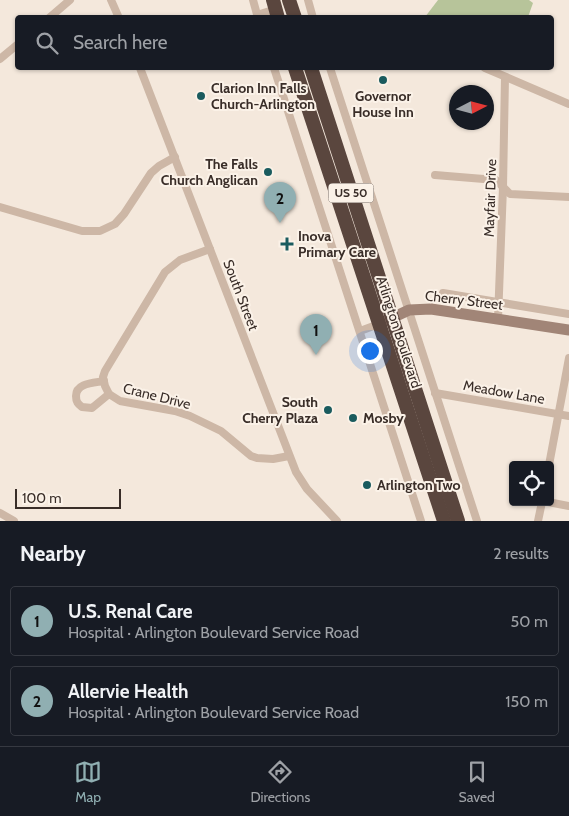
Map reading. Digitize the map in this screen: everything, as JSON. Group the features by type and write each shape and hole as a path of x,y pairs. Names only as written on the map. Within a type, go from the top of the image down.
{"highway":[{"path":"289,0 294,15"},
{"name":"Arlington Boulevard","path":"296,70 458,521"},
{"name":"Arlington Boulevard","path":"312,70 444,521"}],"street":[{"path":"52,15 70,0"},
{"path":"112,0 118,15"},
{"path":"253,0 258,15"},
{"path":"308,0 312,15"},
{"path":"261,15 276,9"},
{"path":"0,59 15,46"},
{"name":"South Street","path":"141,70 289,456 300,480 337,521"},
{"path":"275,70 421,521"},
{"path":"331,70 476,521"},
{"path":"489,70 569,104"},
{"name":"Mayfair Drive","path":"498,319 505,77"},
{"path":"318,90 335,84"},
{"path":"0,207 82,231 100,231 115,224 124,214 151,173 175,157"},
{"path":"435,175 496,180 510,194 569,198"},
{"path":"109,394 92,408 82,407 76,400 80,387 104,381 105,372 119,345 165,272 180,260 210,248"},
{"name":"Cherry Street","path":"443,293 569,314"},
{"name":"Cherry Street","path":"360,331 409,310 431,309 569,330"},
{"path":"550,461 569,358"},
{"name":"Crane Drive","path":"104,381 109,394 120,401 175,411 207,423 226,434 251,456 273,459 289,456"},
{"name":"Meadow Lane","path":"435,392 569,416"},
{"path":"554,503 569,506"},
{"path":"538,521 541,506"},
{"path":"0,512 14,521"}],"green space":[{"path":"438,0 529,0 533,3 529,15 427,15"}],"place":[{"name":"Governor House Inn","path":"383,80"},
{"name":"Clarion Inn Falls Church-Arlington","path":"201,96"},
{"name":"The Falls Church Anglican","path":"268,172"},
{"name":"Allervie Health","path":"280,223"},
{"name":"Inova Primary Care","path":"287,244"},
{"name":"U.S. Renal Care","path":"316,355"},
{"name":"South Cherry Plaza","path":"328,410"},
{"name":"Mosby","path":"353,418"},
{"name":"Arlington Two","path":"367,485"}]}
